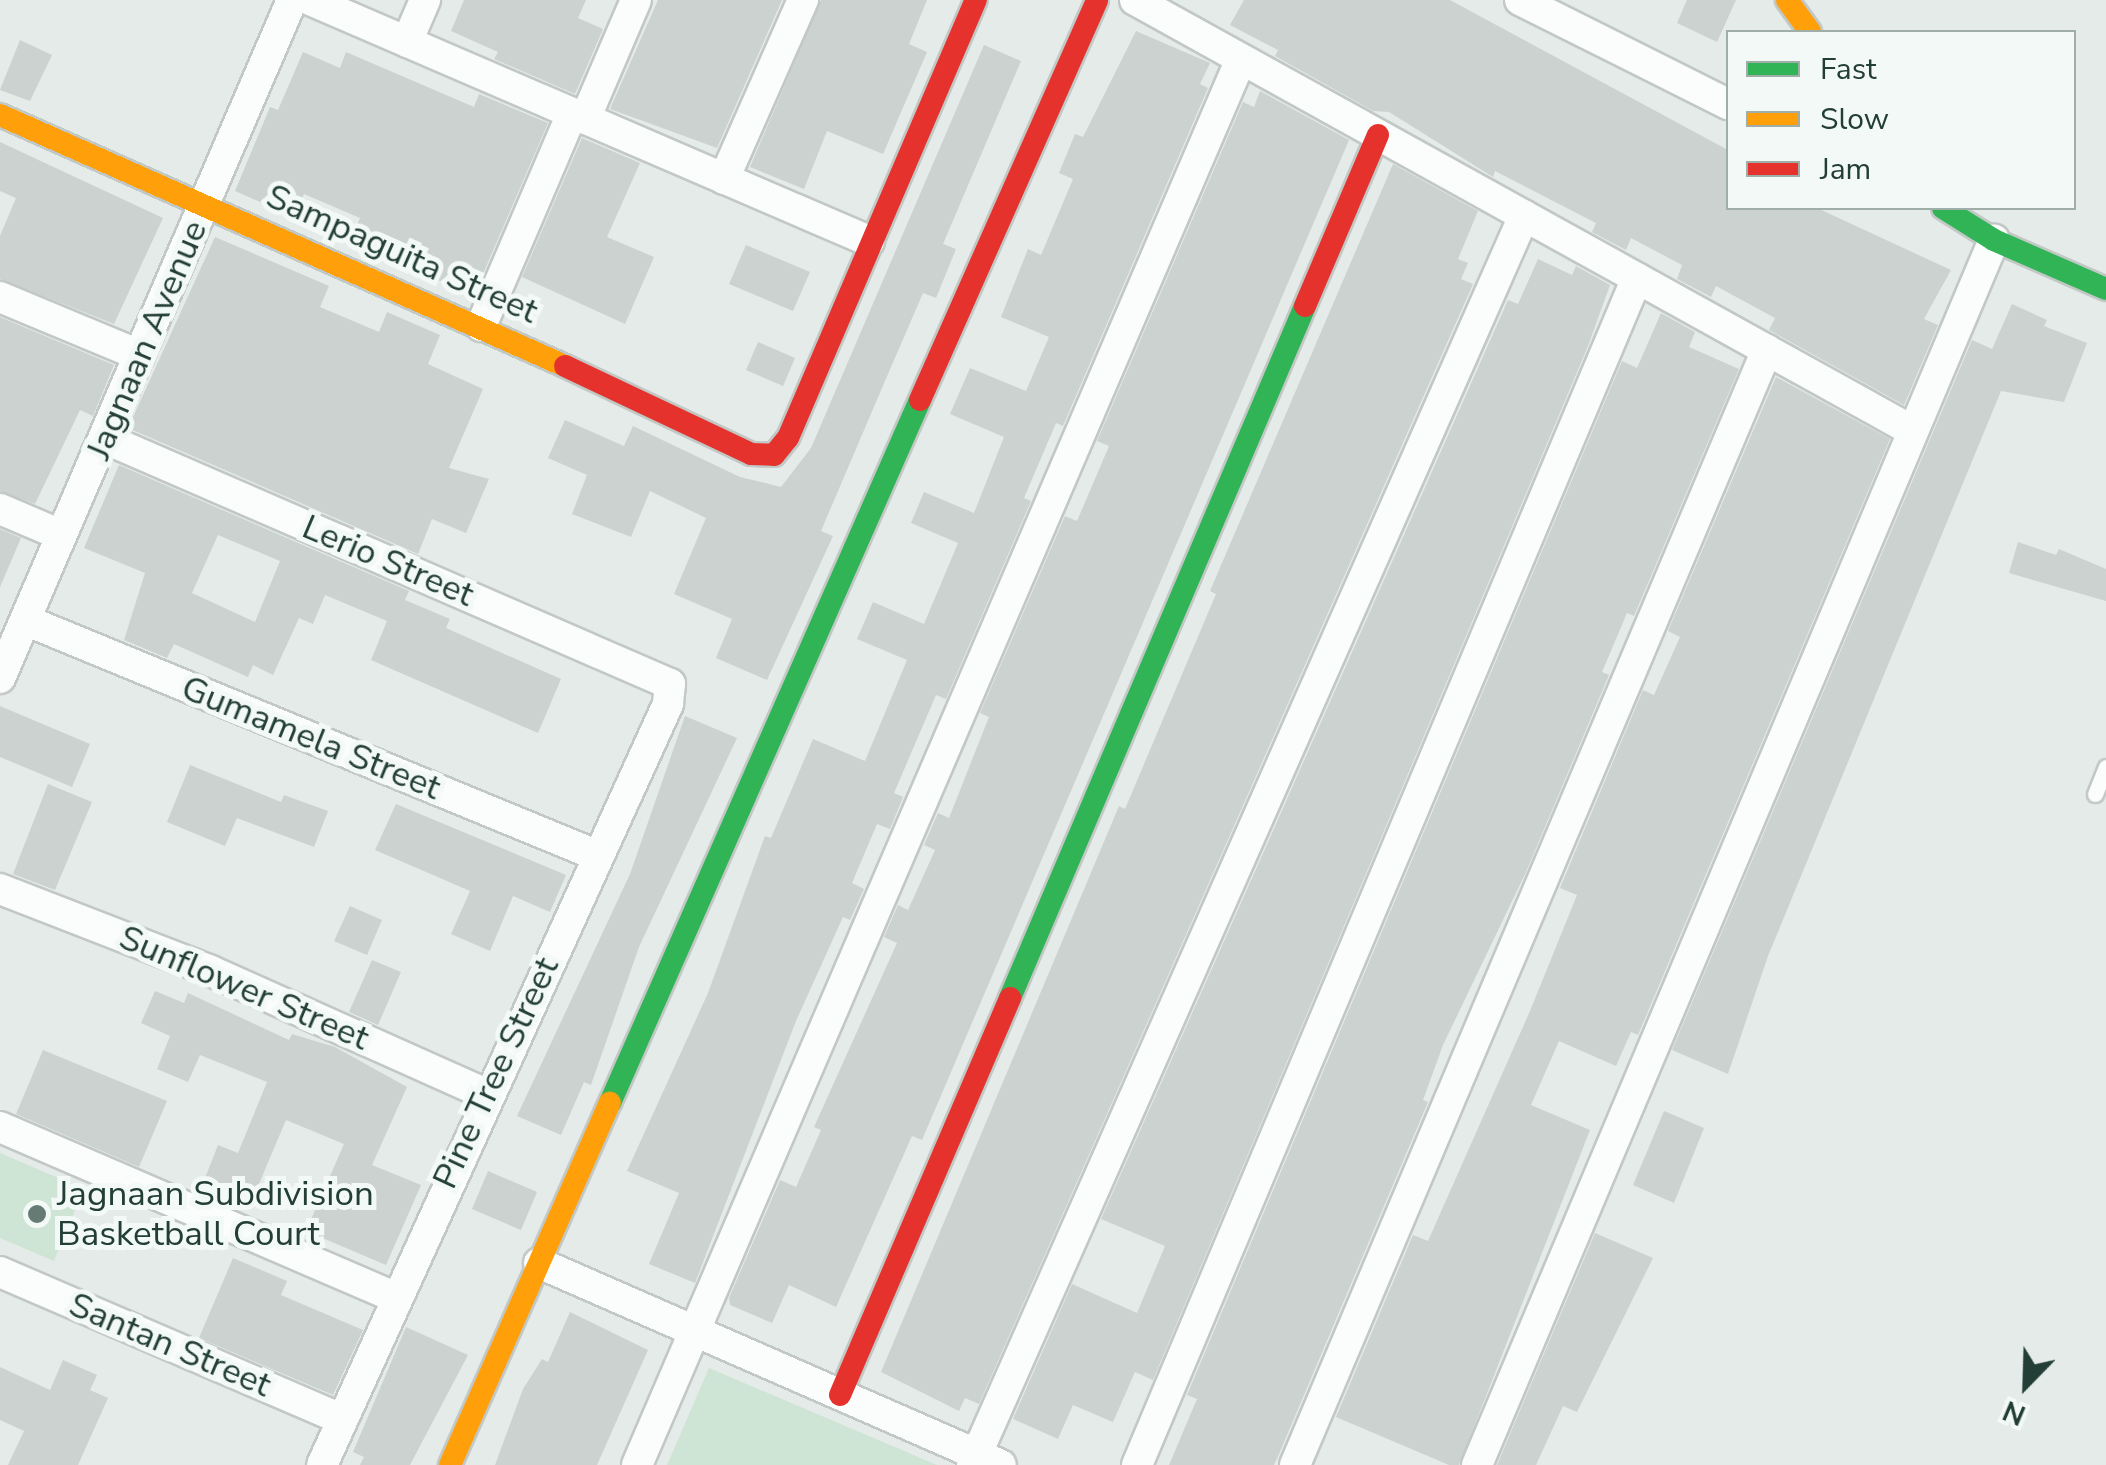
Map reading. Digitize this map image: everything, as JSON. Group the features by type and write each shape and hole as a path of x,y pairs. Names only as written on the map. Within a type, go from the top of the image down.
{"street":[{"name":"Jagnaan Avenue","path":"0,678 292,0"},
{"path":"310,0 870,241 976,0"},
{"path":"407,42 426,0"},
{"path":"481,326 636,0"},
{"path":"724,179 802,0"},
{"path":"450,1465 1097,0"},
{"path":"1135,0 1913,431"},
{"path":"1520,0 1726,103"},
{"path":"1787,0 1809,30"},
{"path":"637,1465 1242,59"},
{"name":"Sampaguita Street","path":"0,116 481,326 751,454 774,455 788,438 870,241"},
{"path":"840,1395 1378,135"},
{"path":"1942,210 1994,240 2106,289"},
{"path":"539,1263 983,1462 1524,216"},
{"path":"1476,1465 1994,240"},
{"path":"1137,1465 1637,278"},
{"path":"0,297 139,355"},
{"path":"1295,1465 1767,350"},
{"name":"Lerio Street","path":"106,439 670,684"},
{"path":"0,509 61,535"},
{"name":"Gumamela Street","path":"25,620 596,856"},
{"name":"Pine Tree Street","path":"322,1465 486,1094 668,704 670,684"},
{"name":"Sunflower Street","path":"0,889 211,971 486,1094"},
{"path":"0,1127 394,1297"},
{"name":"Santan Street","path":"0,1272 341,1419"}],"lane":[{"path":"2095,794 2106,767"}],"green space":[{"name":"Jagnaan Subdivision Basketball Court","path":"0,1153 84,1189 54,1261 0,1238"},
{"path":"709,1368 937,1465 667,1465"}],"building":[{"path":"464,0 586,0 578,18 603,29 575,94 494,59 498,52 451,31"},
{"path":"658,0 782,0 717,148 610,109"},
{"path":"821,0 927,0 909,44 927,52 883,154 827,131 804,189 750,167"},
{"path":"1244,0 1450,0 1726,149 1726,210 1821,210 1951,270 1924,319 1938,325 1904,405 1769,330 1775,318 1716,286 1711,297 1677,279 1682,265 1631,238 1626,250 1592,232 1596,223 1495,171 1493,177 1389,112 1373,111 1275,56 1278,50 1230,25"},
{"path":"1687,0 1736,0 1717,42 1677,23"},
{"path":"1136,31 1210,63 1200,84 1208,88 1063,426 1056,423 1024,498 1031,501 946,699 936,695 894,793 903,797 890,829 877,824 852,883 864,889 850,920 843,917 796,1021 695,1283 649,1264 679,1193 627,1171 708,993 765,836 771,838 813,739 865,761 907,660 857,639 873,602 924,624 958,543 911,523 924,492 974,513 1004,437 950,414 970,368 1026,391 1049,337 1001,317 1028,249 1041,255 1073,179 1059,173 1075,134 1083,137"},
{"path":"20,40 52,55 30,101 0,90"},
{"path":"984,45 1021,61 943,244 956,249 936,298 923,293 821,531 833,536 767,680 716,658 732,619 674,594 706,518 650,491 631,537 572,514 587,475 548,458 565,420 624,446 633,426 740,477 781,487 811,448"},
{"path":"303,52 340,68 346,52 474,107 479,94 548,123 476,290 463,284 460,290 350,241 360,218 304,194 294,217 235,191 270,107 278,110"},
{"path":"1260,91 1349,140 922,1140 912,1136 836,1307 789,1285 772,1323 730,1305 729,1298 780,1180 796,1187 821,1130 814,1127 897,943 884,937 898,905 908,910 935,850 924,845 938,813 949,818 989,717 980,713 1065,516 1077,521 1109,446 1097,441 1243,102 1254,107"},
{"path":"582,138 640,163 607,237 654,257 625,324 522,277"},
{"path":"0,142 163,218 114,324 0,279 0,236 16,198 0,191"},
{"path":"1393,164 1478,211 1458,259 1468,263 1461,279 1473,284 979,1404 965,1398 959,1411 881,1372 1119,806 1125,809 1216,594 1210,591"},
{"path":"215,237 329,286 320,307 379,332 387,312 440,335 428,364 483,389 449,468 489,479 466,533 432,519 418,554 128,428"},
{"path":"746,245 810,272 793,311 729,284"},
{"path":"1538,259 1572,275 1576,266 1610,285 1588,346 1153,1380 1135,1372 1113,1422 1073,1405 1058,1439 1013,1419 1072,1284 1137,1313 1165,1246 1101,1219 1508,300 1518,304"},
{"path":"2012,304 2047,320 2044,326 2087,343 2064,402 2001,391 1768,956 1728,1074 1672,1050 1972,340 1992,349"},
{"path":"1661,313 1695,332 1689,347 1739,369 1634,616 1627,613 1602,672 1609,675 1526,872 1443,1045 1423,1100 1428,1102 1279,1454 1274,1465 1169,1465 1197,1399 1187,1395 1622,361 1637,368"},
{"path":"0,317 114,365 93,416 80,410 35,504 0,491"},
{"path":"758,342 795,358 783,386 746,370"},
{"path":"1776,377 1890,439 1638,1035 1631,1032 1616,1066 1559,1041 1531,1105 1590,1130 1459,1465 1449,1465 1336,1417 1413,1235 1428,1241 1530,1011 1577,895 1560,888 1643,690 1654,695 1680,637 1668,631"},
{"path":"119,465 409,591 405,600 450,619 446,628 561,679 538,733 371,660 387,621 325,595 313,624 299,618 273,675 253,665 248,677 174,644 167,658 124,640 145,573 84,548","holes":["218,535 280,561 255,622 192,593"]},
{"path":"0,529 21,538 0,587"},
{"path":"2018,542 2056,555 2059,549 2106,569 2106,601 2009,573"},
{"path":"0,706 90,744 72,787 0,757"},
{"path":"685,716 737,738 639,947 591,1085 584,1082 561,1135 517,1116 630,874"},
{"path":"190,765 281,802 284,795 328,811 314,847 237,818 225,846 167,822"},
{"path":"48,784 92,802 55,890 13,874"},
{"path":"396,804 566,875 550,912 513,896 490,951 451,934 470,891 375,850"},
{"path":"350,906 382,920 367,955 334,941"},
{"path":"372,960 401,972 378,1025 349,1012"},
{"path":"155,991 184,1003 188,993 289,1040 292,1034 335,1047 407,1087 372,1165 421,1185 386,1265 306,1231 344,1144 286,1120 253,1198 205,1178 218,1145 238,1153 267,1082 200,1055 188,1082 157,1069 170,1036 141,1023"},
{"path":"43,1050 167,1101 139,1167 16,1114"},
{"path":"1664,1111 1704,1128 1674,1203 1633,1185"},
{"path":"488,1171 537,1192 521,1230 472,1209"},
{"path":"1595,1233 1653,1258 1577,1412 1563,1406 1536,1465 1497,1465"},
{"path":"233,1258 287,1281 281,1295 363,1330 333,1395 199,1338"},
{"path":"570,1312 648,1350 597,1465 495,1465 523,1389 542,1359 548,1362"},
{"path":"406,1327 468,1355 410,1465 360,1465 364,1457 353,1452"},
{"path":"63,1360 97,1375 90,1390 108,1398 78,1465 8,1465 24,1431 0,1420 0,1367 50,1390"}],"traffic: fast":[{"path":"1946,210 1994,240 2106,289"},
{"path":"1010,998 1305,306"},
{"path":"610,1103 920,400"}],"traffic: slow":[{"path":"1787,0 1809,30"},
{"path":"0,115 565,366"},
{"path":"450,1465 610,1103"}],"traffic: jam":[{"path":"565,366 751,454 774,455 788,438 976,0"},
{"path":"920,400 1097,0"},
{"path":"1305,306 1378,135"},
{"path":"840,1395 1010,998"}],"place":[{"name":"Jagnaan Subdivision Basketball Court","path":"37,1214"}]}
